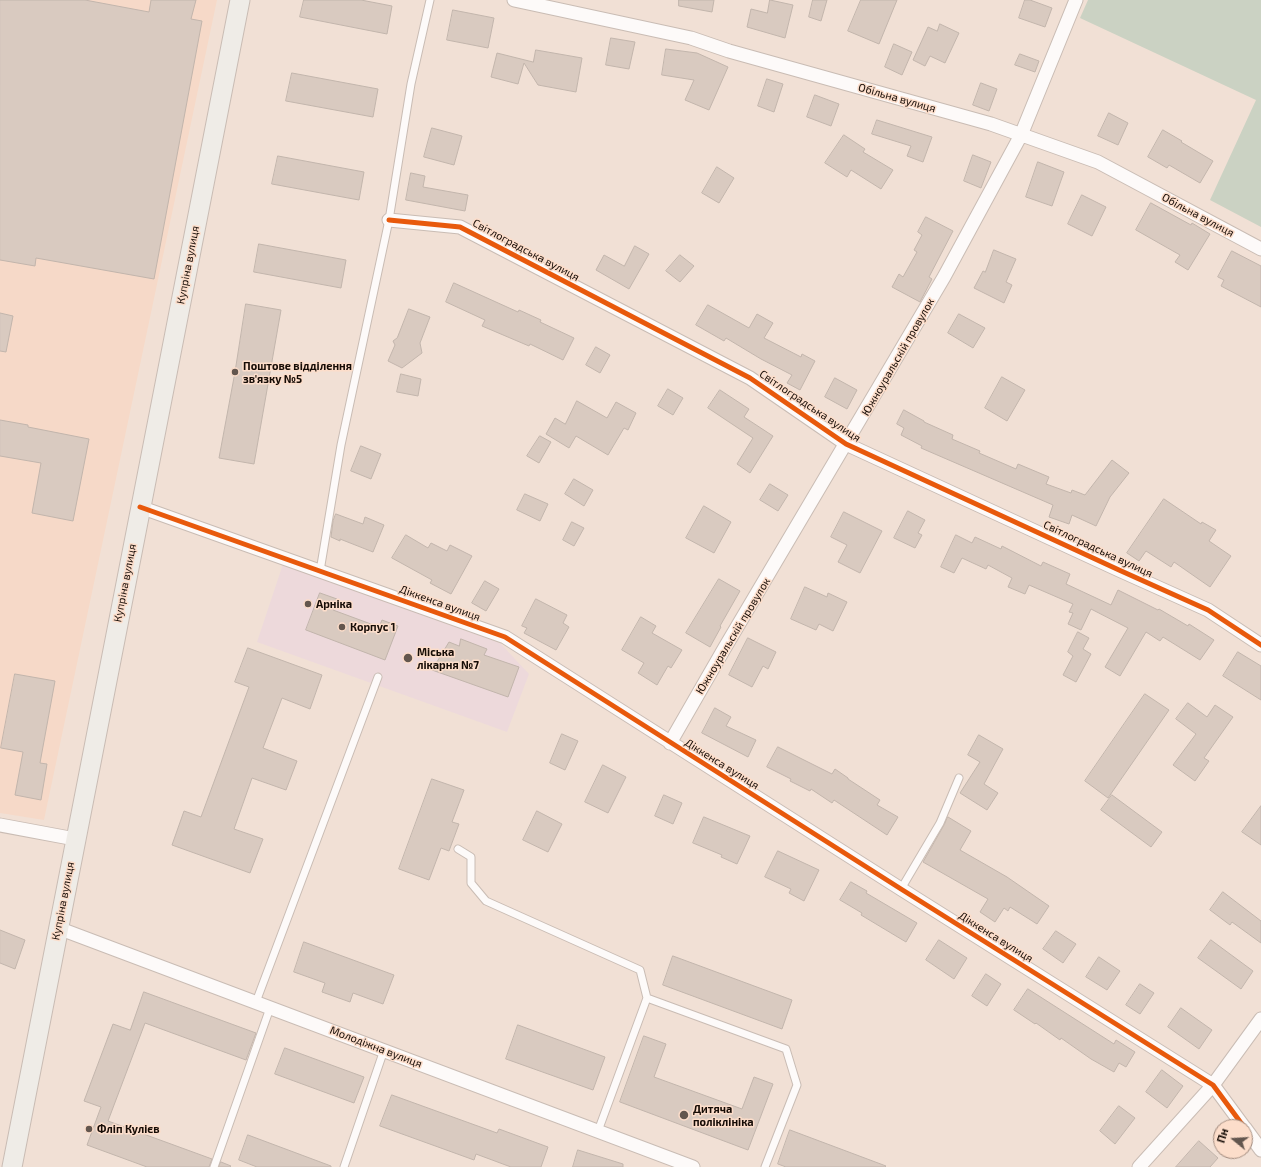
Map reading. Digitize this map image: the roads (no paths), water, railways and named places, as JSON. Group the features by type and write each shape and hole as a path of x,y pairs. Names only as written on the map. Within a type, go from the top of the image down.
{"main road":[{"name":"Купріна вулиця","path":"15,1166 58,928 240,0"}],"street":[{"name":"Обільна вулиця","path":"514,0 690,38 729,51 991,124 1098,162 1261,248"},
{"name":"Южноуральскій провулок","path":"670,743 944,277 1021,135 1076,0"},
{"name":"Світлоградська вулиця","path":"388,220 460,227 750,378 846,444 1208,610 1261,645"},
{"name":"Діккенса вулиця","path":"140,507 505,637 670,743 1213,1085 1238,1119"},
{"path":"0,825 76,839"},
{"name":"Молодіжна вулиця","path":"58,928 694,1167"},
{"path":"1139,1167 1213,1085 1261,1019"},
{"name":"Діккенса вулиця","path":"1253,1139 1261,1150"}],"lane":[{"path":"320,571 342,445 388,220 411,84 430,0"},
{"path":"256,1002 378,677"},
{"path":"901,889 940,823 959,778"},
{"path":"458,849 470,857 472,882 486,901 640,970 647,998 598,1131"},
{"path":"647,998 786,1049 797,1085 765,1167"},
{"path":"214,1167 270,1008"},
{"path":"344,1167 384,1050"}],"place":[{"name":"Поштове відділення зв'язку №5","path":"235,372"},
{"name":"Арніка","path":"308,604"},
{"name":"Корпус 1","path":"342,627"},
{"name":"Міська лікарня №7","path":"408,658"},
{"name":"Дитяча поліклініка","path":"684,1115"},
{"name":"Фліп Кулієв","path":"89,1129"}]}
